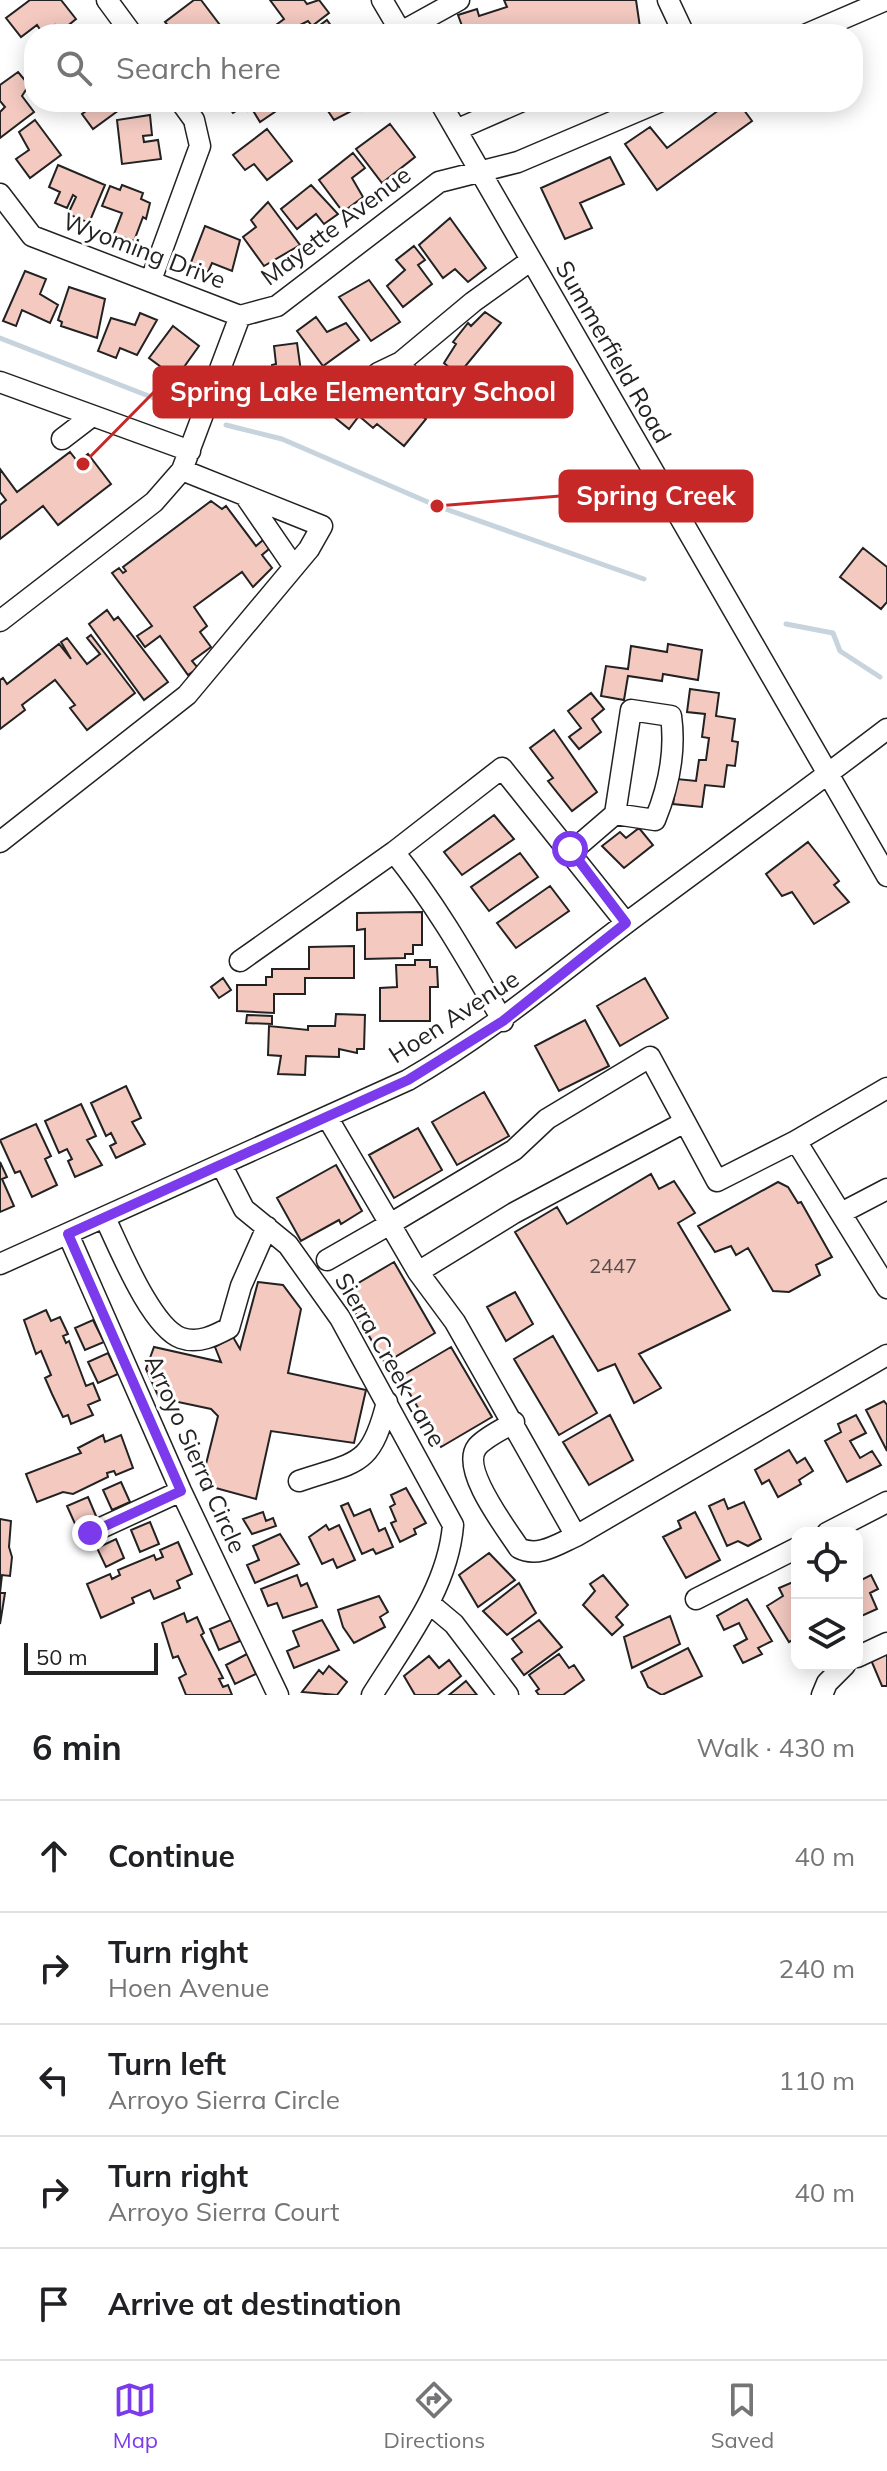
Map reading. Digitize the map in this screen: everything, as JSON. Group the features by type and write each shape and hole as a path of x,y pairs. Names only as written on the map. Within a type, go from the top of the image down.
{"street":[{"path":"107,0 125,24"},
{"path":"382,0 396,24"},
{"path":"417,24 459,0"},
{"path":"668,0 679,24"},
{"path":"831,24 886,1"},
{"path":"151,280 200,146 194,120 188,112"},
{"name":"Summerfield Road","path":"446,112 887,876"},
{"path":"456,130 497,112"},
{"name":"Mayette Avenue","path":"240,316 277,306 439,182 518,162 636,112"},
{"name":"Wyoming Drive","path":"0,194 32,236 240,316"},
{"path":"378,373 401,362 473,302 530,261"},
{"path":"0,621 154,502 186,460 240,316"},
{"path":"401,362 409,376 432,395"},
{"path":"0,382 92,416 186,460 246,497 322,526 294,567 187,695 0,842"},
{"path":"62,439 92,416"},
{"path":"246,497 294,567"},
{"path":"572,851 615,814 631,710 671,716 673,735 668,788 655,820 615,814"},
{"name":"Hoen Avenue","path":"0,1264 408,1080 503,1021 626,923 887,729"},
{"path":"240,961 394,852 502,768 572,851 626,923"},
{"path":"394,852 445,920 503,1021"},
{"path":"327,1260 514,1150 547,1119 650,1057 717,1181 796,1141 887,1088"},
{"path":"327,1117 418,1272 455,1322 576,1536"},
{"path":"418,1272 514,1213 683,1123"},
{"path":"796,1141 843,1212 887,1288"},
{"name":"Sierra Creek Lane","path":"222,1166 244,1209 288,1245 340,1318 453,1525 451,1555 429,1603 372,1695"},
{"path":"843,1212 887,1189"},
{"path":"105,1218 137,1283 166,1328 180,1338 197,1341 229,1328 241,1286 267,1227"},
{"name":"Arroyo Sierra Circle","path":"68,1234 181,1491 278,1695"},
{"path":"514,1422 478,1446 473,1456 474,1472 519,1548 535,1553 576,1536 887,1355"},
{"path":"299,1481 347,1465 368,1453 378,1439 387,1402"},
{"path":"90,1533 181,1491"},
{"path":"839,1527 887,1502"},
{"path":"696,1599 791,1551"},
{"path":"429,1603 454,1624 508,1695"},
{"path":"863,1654 887,1643"},
{"path":"822,1695 827,1683 839,1671"}],"building":[{"path":"30,0 61,0 76,19 70,24 24,24 24,35 21,37 6,18"},
{"path":"194,0 201,0 219,24 167,24 165,22"},
{"path":"270,0 304,0 307,4 319,0 329,13 315,24 308,21 302,24 277,24 284,19"},
{"path":"504,0 636,0 640,24 461,24 458,15 477,9 479,16 507,7"},
{"path":"18,72 24,79 24,112 34,112 0,138 0,112 5,107 0,101 0,85"},
{"path":"85,112 116,112 93,129 82,114"},
{"path":"254,112 275,112 260,122"},
{"path":"329,112 349,112 334,120"},
{"path":"716,112 745,112 752,121 657,190 625,144 650,127 667,148"},
{"path":"150,115 152,135 143,136 144,142 158,140 161,159 122,164 117,120"},
{"path":"35,120 61,155 30,178 16,159 29,150 19,132"},
{"path":"390,124 415,157 382,183 356,149"},
{"path":"267,129 292,161 267,180 254,164 245,170 233,155"},
{"path":"353,153 365,168 352,178 363,197 343,212 319,180"},
{"path":"610,157 624,184 580,203 592,228 565,239 541,188"},
{"path":"58,165 105,185 89,223 68,214 76,197 73,195 67,208 55,203 60,192 49,187"},
{"path":"122,185 143,193 141,199 150,203 146,219 143,217 134,241 114,234 122,213 102,206 110,186 120,190"},
{"path":"311,185 338,214 324,224 316,214 297,229 281,209"},
{"path":"268,202 300,245 264,266 243,237 256,227 251,220"},
{"path":"450,218 486,268 468,282 455,269 443,278 419,245"},
{"path":"205,226 240,240 232,271 212,263 208,272 190,265"},
{"path":"414,246 425,260 418,265 432,284 403,307 387,286 405,270 396,260"},
{"path":"25,271 46,279 40,294 58,305 50,323 22,310 16,326 3,321"},
{"path":"369,280 400,322 371,341 339,297"},
{"path":"69,287 105,299 97,338 61,326 62,322 58,320"},
{"path":"485,312 501,323 458,375 444,363 456,344 453,342 468,323 471,326"},
{"path":"140,313 157,320 137,355 120,348 116,358 98,351 111,318 135,325"},
{"path":"316,317 327,332 346,323 359,340 323,366 297,331"},
{"path":"173,326 199,346 176,378 149,358"},
{"path":"297,343 303,386 259,393 256,372 272,369 272,365 276,364 274,346"},
{"path":"356,388 368,402 377,391 392,399 397,394 408,404 406,406 426,419 404,446 377,424 373,428 359,416 349,429 333,416"},
{"path":"70,452 78,462 88,454 111,484 58,525 43,506 0,539 0,505 6,500 0,492 0,469 17,492"},
{"path":"211,501 222,509 226,506 256,546 263,540 269,549 262,555 272,568 253,587 242,572 194,607 207,626 200,632 211,647 192,661 198,668 188,675 160,636 145,647 137,636 152,626 112,573 119,568 123,573 126,571 123,567"},
{"path":"863,548 887,567 887,602 881,609 840,577"},
{"path":"107,610 114,620 118,617 168,682 144,700 89,624"},
{"path":"91,635 135,693 87,730 70,708 75,705 55,680 22,705 25,710 0,729 0,680 3,678 7,684 59,644 71,659 61,642 67,638 87,664 100,654 87,638"},
{"path":"668,644 702,650 698,680 663,674 662,681 628,676 624,700 601,696 606,666 628,669 631,646 667,652"},
{"path":"690,689 719,693 716,716 735,719 732,741 738,742 735,766 727,765 724,787 705,785 702,807 673,804 677,779 696,781 699,760 706,760 709,738 702,737 705,714 687,712"},
{"path":"591,693 604,709 592,719 601,732 579,749 569,737 581,728 568,711"},
{"path":"554,730 597,792 572,811 548,781 553,778 530,748"},
{"path":"494,815 514,839 462,875 444,852"},
{"path":"639,828 653,845 624,868 602,846 620,832 626,838"},
{"path":"808,842 839,881 834,885 849,902 814,924 792,892 782,896 766,874"},
{"path":"520,853 538,877 489,911 471,887"},
{"path":"550,886 569,911 516,948 497,923"},
{"path":"422,912 422,945 413,945 413,954 405,954 405,958 365,959 365,929 357,930 357,913"},
{"path":"354,946 354,978 305,978 305,994 274,994 274,1013 237,1011 237,985 266,985 266,977 272,977 272,969 309,969 309,947"},
{"path":"415,960 430,960 430,967 437,967 438,987 430,987 430,1021 380,1021 380,988 397,987 396,965 415,965"},
{"path":"223,978 231,990 219,998 211,987"},
{"path":"645,978 668,1018 620,1046 597,1006"},
{"path":"336,1014 365,1015 364,1049 357,1049 357,1053 339,1049 339,1057 306,1056 305,1075 278,1074 281,1056 268,1055 269,1026 308,1030 308,1026 335,1026"},
{"path":"247,1015 272,1016 272,1024 246,1023"},
{"path":"585,1020 609,1066 559,1091 535,1046"},
{"path":"126,1086 141,1118 132,1122 145,1144 116,1158 110,1146 116,1143 111,1133 106,1136 91,1103"},
{"path":"484,1092 509,1136 457,1165 432,1122"},
{"path":"81,1104 96,1136 87,1140 102,1165 75,1177 67,1149 59,1153 45,1121"},
{"path":"36,1124 51,1156 45,1159 57,1185 32,1197 20,1171 15,1173 0,1140"},
{"path":"418,1128 442,1170 394,1198 369,1155"},
{"path":"0,1162 7,1177 2,1179 14,1206 0,1212"},
{"path":"336,1165 362,1211 301,1241 277,1198"},
{"path":"651,1174 659,1189 674,1181 695,1213 678,1223 730,1310 639,1354 661,1388 634,1403 615,1364 598,1371 515,1232 557,1207 567,1224"},
{"path":"778,1182 788,1187 798,1203 801,1202 832,1257 816,1265 820,1275 789,1292 773,1291 748,1248 736,1255 731,1246 715,1252 698,1226"},
{"path":"394,1262 435,1333 385,1363 343,1292"},
{"path":"258,1282 283,1285 301,1309 288,1373 366,1390 354,1443 271,1431 256,1499 201,1484 218,1416 211,1409 159,1398 146,1369 154,1347 221,1362 215,1347 233,1337 240,1349"},
{"path":"515,1292 533,1324 506,1341 487,1307"},
{"path":"46,1310 51,1321 60,1317 68,1334 63,1336 66,1343 69,1341 86,1386 93,1383 100,1400 88,1405 93,1415 71,1424 68,1415 63,1417 52,1394 45,1378 51,1375 41,1351 36,1354 24,1320"},
{"path":"93,1320 104,1342 85,1350 75,1328"},
{"path":"553,1336 597,1413 559,1435 514,1359"},
{"path":"451,1347 492,1417 441,1447 400,1377"},
{"path":"108,1353 118,1374 98,1383 88,1362"},
{"path":"884,1401 887,1405 887,1451 866,1410"},
{"path":"610,1415 633,1460 589,1485 563,1442"},
{"path":"856,1415 866,1433 850,1441 860,1458 872,1451 881,1465 847,1482 825,1441 841,1432 838,1424"},
{"path":"103,1435 105,1442 121,1435 133,1468 116,1475 114,1471 107,1473 108,1477 73,1494 63,1492 37,1502 26,1474 81,1453 78,1448"},
{"path":"789,1450 797,1463 805,1458 813,1471 799,1480 801,1484 778,1497 769,1480 762,1484 755,1470"},
{"path":"121,1482 130,1502 112,1510 103,1490"},
{"path":"406,1488 426,1523 414,1529 416,1534 400,1542 391,1523 396,1521 390,1507 395,1504 391,1495"},
{"path":"88,1497 96,1516 76,1526 67,1506"},
{"path":"724,1499 728,1509 744,1502 761,1539 748,1546 738,1541 727,1546 709,1506"},
{"path":"348,1503 354,1516 370,1509 379,1531 385,1528 393,1547 376,1554 373,1549 362,1554 341,1506"},
{"path":"263,1512 266,1521 273,1518 276,1526 252,1534 243,1519"},
{"path":"695,1512 720,1560 686,1578 663,1537 681,1528 678,1521"},
{"path":"0,1519 11,1521 9,1547 12,1557 10,1576 2,1575 0,1593"},
{"path":"150,1522 159,1544 140,1552 131,1530"},
{"path":"326,1525 329,1530 339,1525 355,1560 337,1568 333,1559 322,1564 309,1537"},
{"path":"280,1534 299,1564 255,1583 247,1565 259,1560 253,1546"},
{"path":"116,1539 124,1558 106,1567 97,1548"},
{"path":"178,1542 192,1574 177,1581 180,1588 154,1599 150,1590 132,1598 134,1603 101,1618 87,1584 110,1574 112,1579 120,1575 118,1570 154,1555 156,1560 163,1557 160,1550"},
{"path":"489,1553 515,1580 478,1607 459,1575"},
{"path":"297,1575 301,1586 307,1583 317,1607 283,1618 277,1603 268,1606 261,1589"},
{"path":"603,1575 628,1605 616,1617 623,1625 612,1635 583,1605 595,1591 590,1584"},
{"path":"871,1575 878,1589 870,1593 877,1609 863,1615 863,1599 863,1579"},
{"path":"519,1583 536,1613 507,1635 483,1611"},
{"path":"791,1583 789,1642 767,1606 783,1596 779,1588"},
{"path":"0,1593 5,1593 0,1624"},
{"path":"379,1596 388,1612 380,1617 385,1627 354,1643 343,1627 338,1610"},
{"path":"747,1599 772,1641 758,1648 762,1654 743,1663 734,1646 747,1639 739,1623 724,1630 717,1616"},
{"path":"184,1613 187,1622 197,1617 204,1633 201,1635 223,1678 219,1679 223,1687 228,1685 232,1695 186,1695 179,1678 186,1674 178,1656 173,1658 162,1623"},
{"path":"670,1616 680,1644 632,1668 624,1637"},
{"path":"231,1620 240,1641 219,1650 210,1629"},
{"path":"322,1620 339,1650 294,1668 287,1651 299,1646 293,1631"},
{"path":"539,1620 562,1647 524,1675 512,1659 522,1652 512,1639"},
{"path":"688,1648 702,1676 662,1695 648,1687 641,1672"},
{"path":"887,1653 887,1686 882,1686 871,1660"},
{"path":"247,1654 256,1674 235,1684 226,1665"},
{"path":"559,1654 569,1668 574,1665 584,1680 563,1695 539,1695 536,1691 539,1689 529,1675"},
{"path":"429,1656 439,1668 449,1660 461,1676 437,1695 415,1695 404,1676"},
{"path":"329,1666 347,1682 337,1695 302,1692 319,1670 323,1674"},
{"path":"466,1681 477,1695 449,1695"}],"waterway":[{"path":"0,338 182,409"},
{"path":"226,425 282,439 437,506 644,579"},
{"path":"786,624 833,633 840,651 880,677"}],"place":[{"name":"Spring Lake Elementary School","path":"83,464"},
{"name":"Spring Creek","path":"437,506"}],"route":[{"path":"90,1533 181,1491 68,1234 408,1080 503,1021 626,923 570,849"}]}
